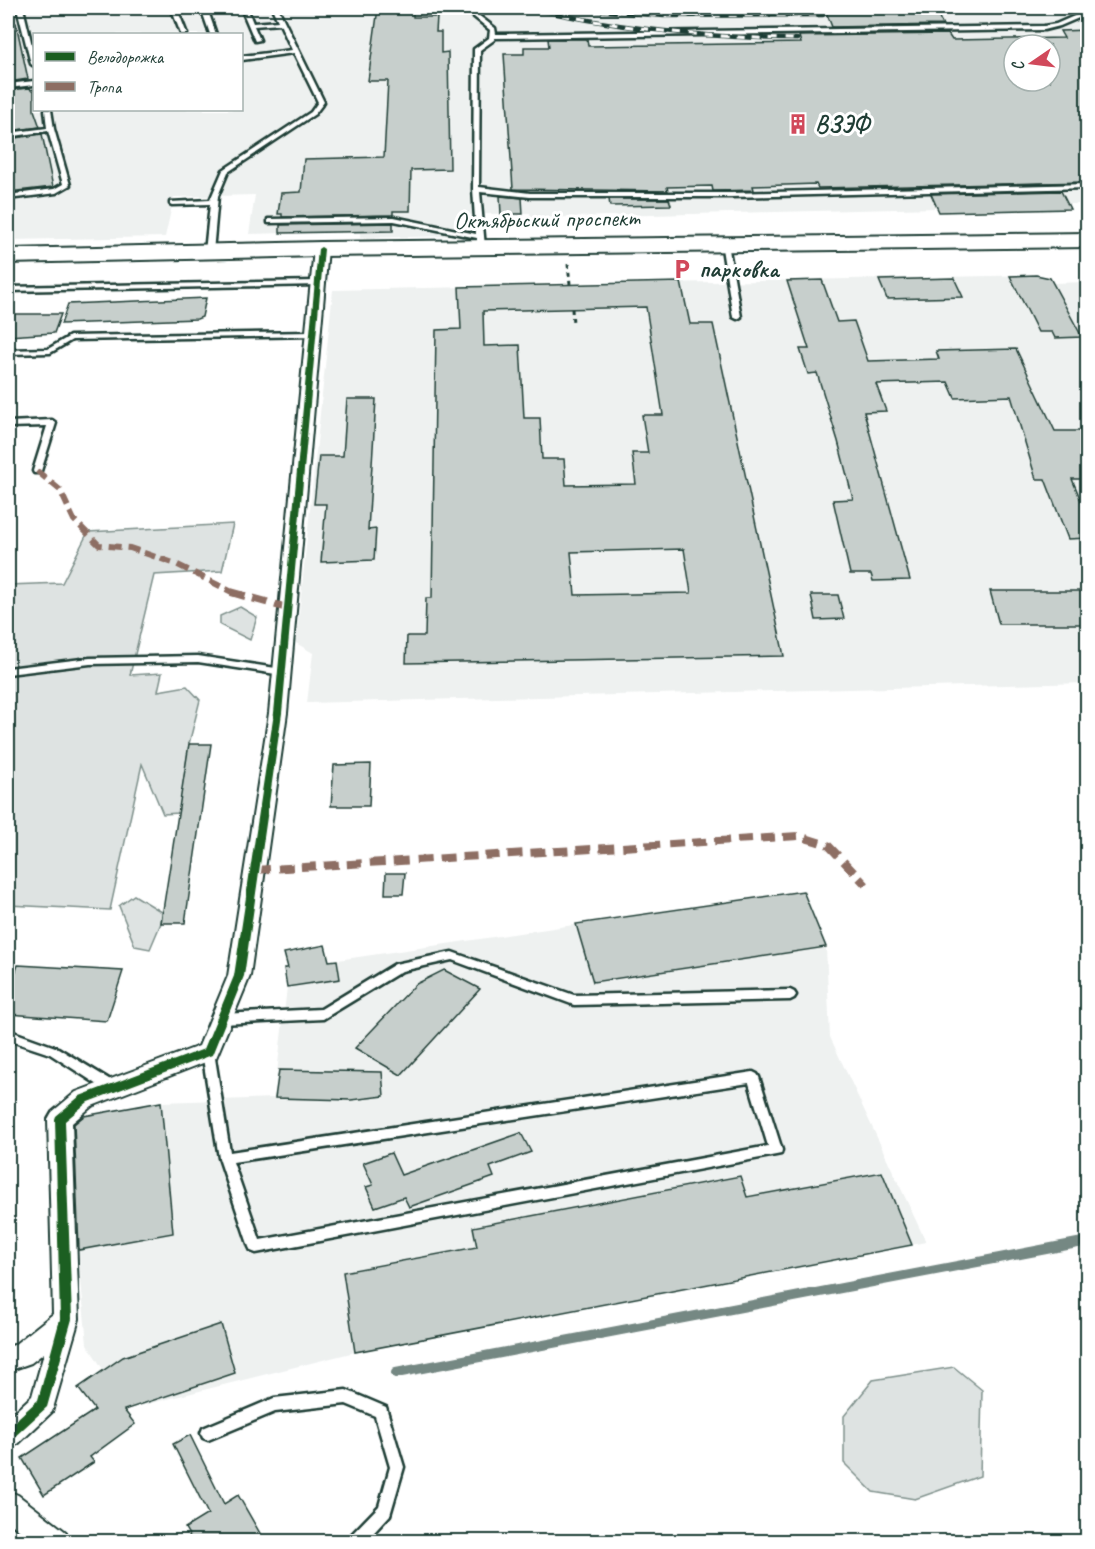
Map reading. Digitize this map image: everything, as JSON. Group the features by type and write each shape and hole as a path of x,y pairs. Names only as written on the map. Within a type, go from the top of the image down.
{"main road":[{"name":"Октябрьский проспект","path":"8,256 321,249 481,242 724,244 1088,240"}],"street":[{"path":"8,1435 43,1403 66,1319 60,1119 84,1099 208,1052 238,976 279,713 321,249"},
{"path":"8,1359 22,1355 66,1319"},
{"path":"8,1504 56,1542"}],"lane":[{"path":"20,8 33,60"},
{"path":"184,33 175,9 195,8"},
{"path":"204,8 213,33"},
{"path":"244,8 257,40"},
{"path":"209,252 213,196 225,171 313,113 321,102 275,8"},
{"path":"271,220 394,219 481,242 477,189 477,49 492,39 493,29 466,8"},
{"path":"1076,8 1088,12"},
{"path":"492,36 1044,28 1058,25 1088,12"},
{"path":"251,25 282,22"},
{"path":"243,58 296,51"},
{"path":"8,86 33,83"},
{"path":"8,197 56,191 67,185 48,111"},
{"path":"8,135 51,129"},
{"path":"477,189 530,195 731,195 1088,186"},
{"path":"172,203 213,202"},
{"path":"724,244 737,317"},
{"path":"8,289 317,283"},
{"path":"8,352 50,351 70,338 313,334"},
{"path":"8,424 52,423 38,471"},
{"path":"8,671 90,661 198,659 282,672"},
{"path":"221,1019 323,1014 399,968 452,956 574,1000 790,995"},
{"path":"8,1035 54,1051 113,1088"},
{"path":"208,1052 225,1158 256,1247 776,1150 753,1077 225,1158"},
{"path":"208,1433 274,1405 346,1397 381,1412 398,1467 385,1510 354,1542"}],"path":[{"path":"568,258 570,284"},
{"path":"572,309 573,324"}],"shaded area":[{"path":"8,8 1087,8 1087,204 1069,204 1070,209 939,212 937,208 531,218 530,213 458,215 457,236 360,238 360,231 249,234 255,195 174,197 165,237 8,240"},
{"path":"1036,275 1050,278 1053,283 1087,282 1087,683 307,703 313,653 296,643 333,290"},
{"path":"233,524 222,571 154,575 130,675 162,673 158,691 187,686 200,700 189,744 179,813 163,814 142,764 110,910 8,905 8,585 62,583 88,532"},
{"path":"240,607 257,617 250,640 220,625 220,616"},
{"path":"803,891 826,947 830,1037 926,1242 355,1352 128,1409 87,1344 78,1250 72,1118 161,1102 274,1098 287,987 284,968"},
{"path":"134,895 162,912 161,923 150,949 135,946 119,906"},
{"path":"954,1367 982,1390 980,1476 915,1499 873,1492 844,1463 844,1416 873,1380"}],"building":[{"path":"378,8 413,8 413,17 437,17 436,32 441,32 441,53 448,52 450,169 411,170 410,211 393,211 393,215 282,217 282,214 278,214 281,193 301,192 304,159 384,157 388,81 368,81"},
{"path":"934,8 943,25 832,27 825,9"},
{"path":"16,23 28,79 8,82 8,24"},
{"name":"ВЗЭФ","path":"1088,30 1088,182 818,188 816,184 753,186 754,190 713,191 712,186 667,187 668,191 513,189 504,54 524,54 524,47 549,47 548,39 587,39 588,46 801,43 799,36 948,34 952,40 1002,39 1002,93 1062,93 1062,38 1064,38 1060,31"},
{"path":"33,89 33,111 40,127 8,131 8,90"},
{"path":"42,134 53,187 8,192 8,139"},
{"path":"1061,191 1070,209 939,212 931,194"},
{"path":"500,196 522,198 523,214 501,214"},
{"path":"609,199 669,199 671,205 610,206"},
{"path":"393,223 393,231 280,233 280,225"},
{"path":"1036,275 1050,278 1082,337 1055,338 1052,332 1038,332 1010,276"},
{"path":"954,278 963,297 887,299 879,280"},
{"path":"822,280 837,322 854,321 868,361 939,359 936,351 1016,349 1055,431 1088,431 1088,479 1072,479 1088,517 1088,538 1068,539 1045,479 1036,479 1011,396 955,398 948,382 876,384 886,411 864,412 910,580 873,581 871,574 850,574 833,500 853,499 817,373 808,374 800,349 809,349 787,281"},
{"path":"681,282 690,324 713,324 784,656 406,663 407,636 425,636 426,598 432,598 436,330 461,329 459,287","holes":["646,307 663,415 642,415 648,453 632,453 636,484 566,485 564,459 542,459 540,418 524,418 520,345 484,346 483,311","684,549 691,593 575,595 571,552"]},
{"path":"206,298 202,317 197,319 61,324 68,304"},
{"path":"8,314 61,314 54,333 8,336"},
{"path":"347,399 376,399 368,530 376,529 374,560 321,562 326,504 314,504 319,456 343,456"},
{"path":"990,591 1088,591 1088,624 999,624"},
{"path":"811,595 838,595 844,619 816,620"},
{"path":"189,744 211,744 185,923 161,923"},
{"path":"371,764 369,806 331,806 334,765"},
{"path":"386,873 405,873 403,894 385,894"},
{"path":"803,891 826,947 593,982 576,924"},
{"path":"325,945 329,961 337,960 340,979 287,987 284,968 288,968 284,953"},
{"path":"18,965 123,971 107,1021 8,1014 8,993"},
{"path":"444,970 480,989 401,1075 355,1048 416,984"},
{"path":"279,1070 382,1072 384,1096 351,1100 275,1098"},
{"path":"161,1102 173,1233 79,1250 74,1124 84,1116"},
{"path":"521,1133 531,1152 490,1167 494,1177 409,1207 404,1197 375,1207 366,1187 373,1185 363,1163 391,1153 401,1175"},
{"path":"882,1172 912,1245 355,1352 343,1272 477,1247 473,1227 740,1176 747,1197"},
{"path":"221,1324 235,1373 124,1410 135,1424 90,1457 94,1462 44,1495 22,1458 95,1410 78,1388 123,1357"},
{"path":"190,1435 224,1504 238,1495 265,1542 193,1542 185,1528 208,1514 173,1444"}],"waterway":[{"path":"396,1373 1088,1241"}],"railway":[{"path":"531,8 597,22 663,31 730,37 797,39"},
{"path":"569,8 664,16 823,15"}],"marked path":[{"path":"37,471 60,490 74,520 99,545 130,548 176,564 227,591 287,608"},
{"path":"255,870 799,836 828,845 866,885"}],"cycle path":[{"path":"8,1435 43,1403 66,1319 60,1119 84,1099 208,1052 239,976 278,713 321,249"}],"place":[{"name":"ВЗЭФ","path":"798,124"},
{"name":"парковка","path":"682,269"}]}
